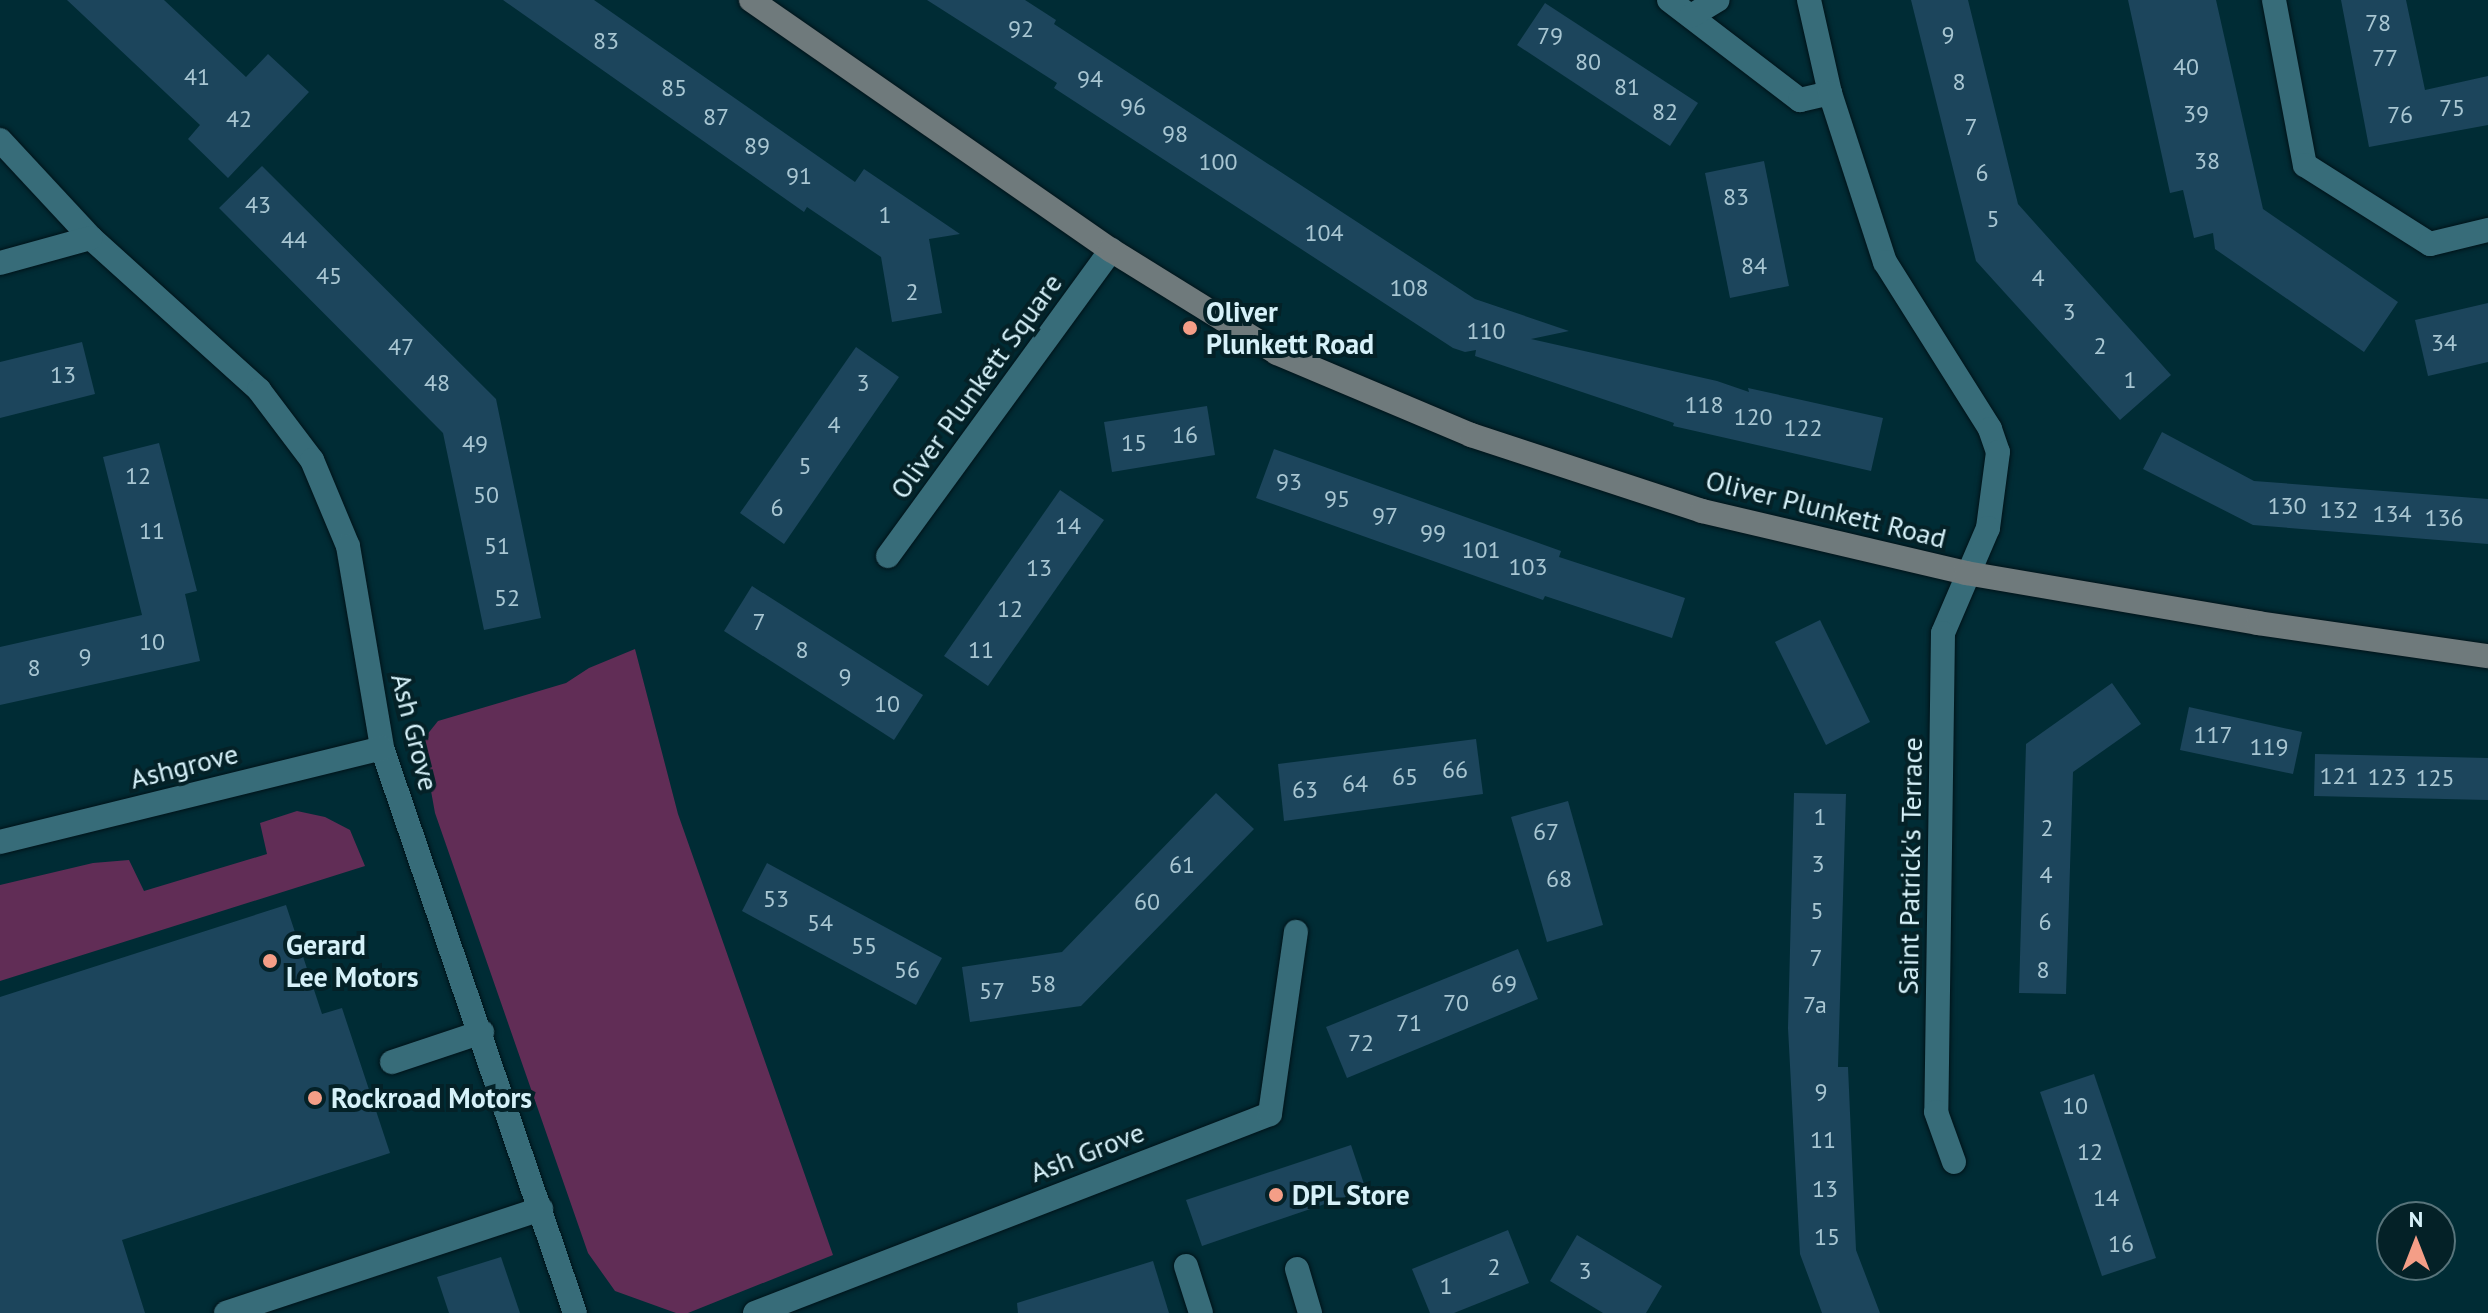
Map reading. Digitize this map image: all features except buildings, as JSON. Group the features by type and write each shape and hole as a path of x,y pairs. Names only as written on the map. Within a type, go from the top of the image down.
{"street":[{"name":"Oliver Plunkett Road","path":"751,0 1111,250 1277,353 1471,435 1702,511 1966,573 2273,625 2488,656"},
{"path":"1669,0 1800,100 1830,93"},
{"path":"1691,16 1718,0"},
{"name":"Saint Patrick's Terrace","path":"1809,0 1830,93 1885,262 1990,429 1998,452 1988,528 1966,573 1943,633 1936,1112 1954,1162"},
{"path":"2274,0 2305,165 2430,244 2488,230"},
{"name":"Ash Grove","path":"0,140 91,238 259,390 312,460 348,546 382,748 482,1032 575,1313"},
{"path":"0,263 91,238"},
{"name":"Oliver Plunkett Square","path":"888,556 1111,250"},
{"name":"Ashgrove","path":"0,842 382,748"},
{"name":"Ash Grove","path":"755,1313 1270,1114 1296,932"},
{"path":"392,1062 482,1032"},
{"path":"226,1313 541,1209"},
{"path":"1186,1266 1201,1313"},
{"path":"1297,1269 1310,1313"}],"shaded area":[{"path":"635,649 678,814 833,1255 688,1313 676,1313 615,1291 588,1253 435,813 422,741 438,721 566,683 589,668"},
{"path":"297,811 325,817 350,830 365,866 0,981 0,885 93,863 129,860 144,891 267,854 260,823"}],"place":[{"name":"Oliver Plunkett Road","path":"1190,328"},
{"name":"Gerard Lee Motors","path":"270,961"},
{"name":"Rockroad Motors","path":"315,1098"},
{"name":"DPL Store","path":"1276,1195"}]}
